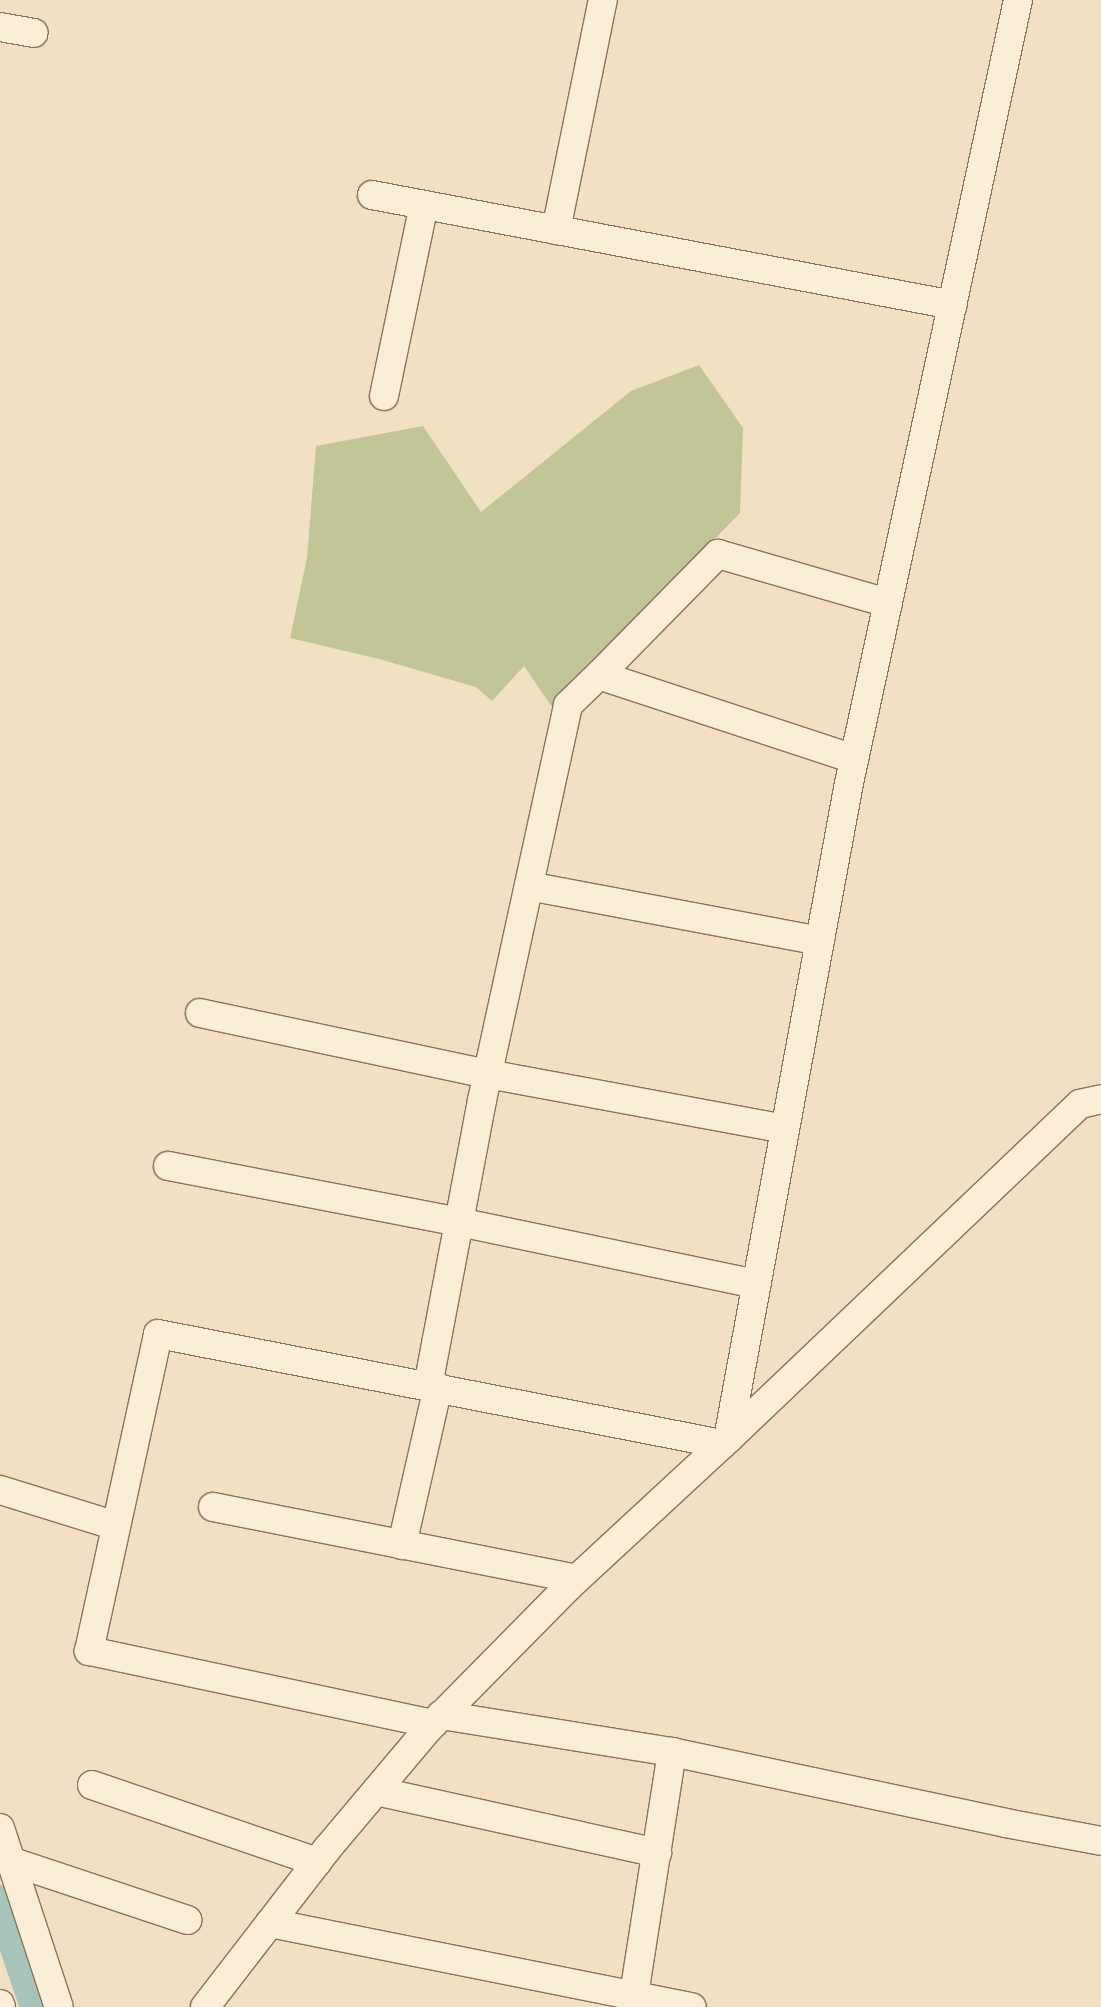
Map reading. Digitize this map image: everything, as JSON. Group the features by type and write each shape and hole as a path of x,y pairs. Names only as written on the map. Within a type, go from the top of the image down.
{"street":[{"path":"556,230 603,0"},
{"path":"725,1442 757,1284 854,759 1018,0"},
{"path":"0,27 33,33"},
{"path":"372,195 952,305"},
{"path":"384,396 424,205"},
{"path":"402,1545 433,1386 459,1222 488,1074 568,705 718,554 888,604"},
{"path":"599,675 854,759"},
{"path":"529,886 820,941"},
{"path":"200,1013 488,1074 785,1129"},
{"path":"205,2007 317,1862 437,1720 576,1579 725,1442 1080,1104 1101,1099"},
{"path":"168,1166 459,1222 757,1284"},
{"path":"725,1442 158,1334 89,1650 437,1720 672,1752 1006,1823 1101,1841"},
{"path":"0,1490 116,1526"},
{"path":"213,1507 576,1579"},
{"path":"634,2001 672,1752"},
{"path":"92,1785 317,1862"},
{"path":"376,1791 657,1853"},
{"path":"0,1828 59,2007"},
{"path":"10,1861 187,1920"},
{"path":"270,1923 634,2001 692,2007"}],"green space":[{"path":"699,365 743,428 740,513 552,707 524,666 492,701 476,687 379,659 290,638 307,558 316,446 423,426 481,512 631,391"}],"waterway":[{"path":"0,1901 36,2007"}]}
